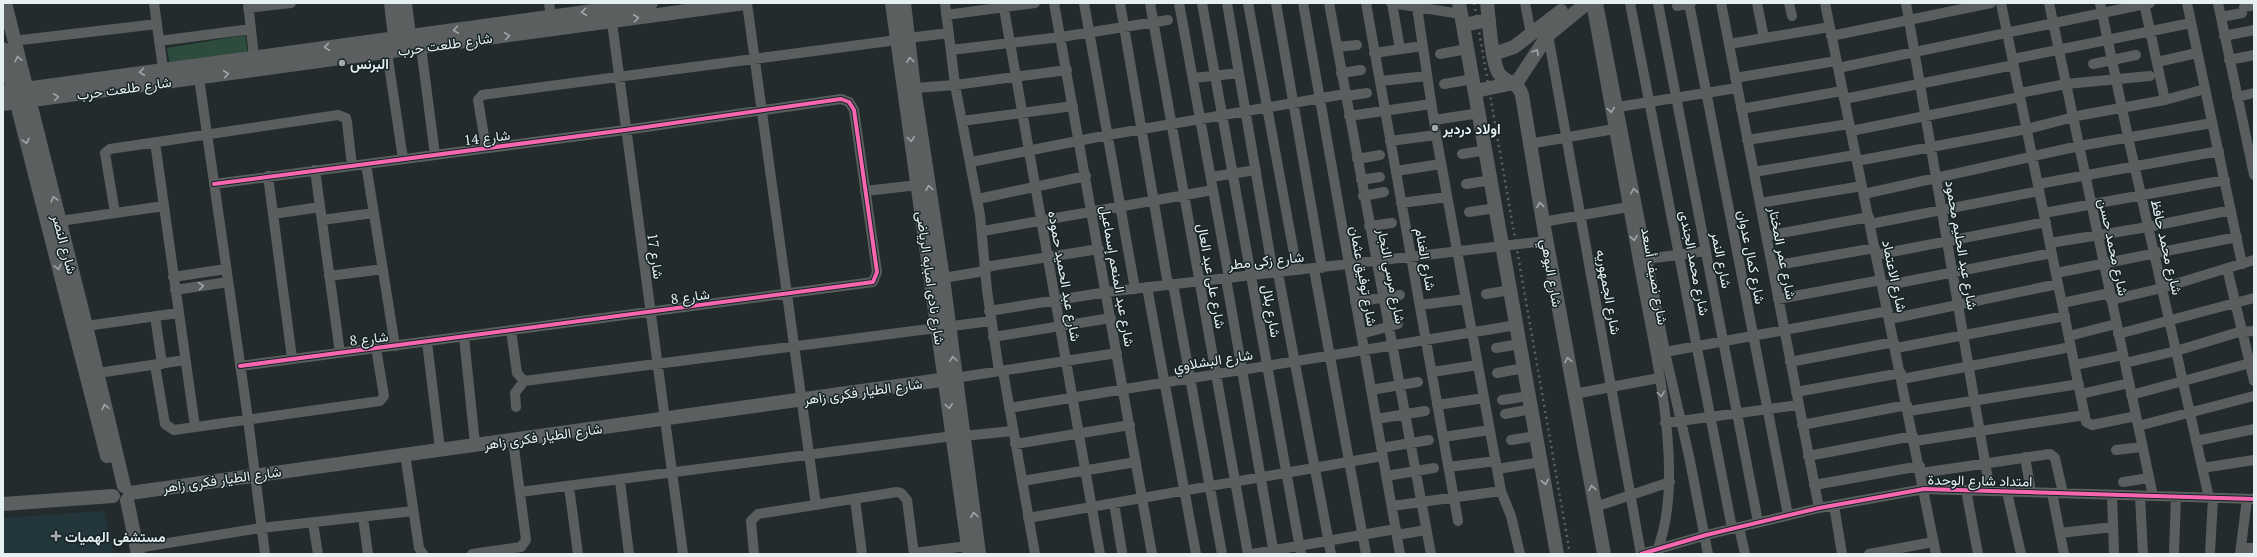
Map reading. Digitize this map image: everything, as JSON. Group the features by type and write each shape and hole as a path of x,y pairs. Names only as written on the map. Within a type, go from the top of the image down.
{"street":[{"name":"شارع النصر","path":"5,3 8,45 17,95 69,283 135,552"},
{"path":"154,3 163,69"},
{"path":"254,57 248,6 291,3"},
{"path":"391,3 393,47 403,159"},
{"path":"405,3 435,155"},
{"name":"شارع طلعت حرب","path":"414,44 550,10 611,15 651,3"},
{"path":"746,3 755,58 800,400 816,505"},
{"name":"شارع طلعت حرب","path":"17,95 393,47 611,15 746,3"},
{"name":"شارع نادى امبابه الرياضى","path":"892,3 914,88 943,278 943,327"},
{"name":"شارع نادى امبابه الرياضى","path":"904,3 902,39 918,185 943,327 972,551"},
{"path":"944,3 955,85 978,199 990,316 1009,408 1035,554"},
{"path":"946,15 1004,5 1035,3"},
{"name":"شارع عبد المنعم إسماعيل","path":"1054,3 1107,292 1152,554"},
{"path":"1084,3 1135,289"},
{"path":"1120,3 1154,200 1190,378 1222,554"},
{"name":"شارع على عبد العال","path":"1150,3 1248,554"},
{"path":"1179,3 1211,177 1242,370 1274,552"},
{"name":"شارع بلال","path":"1202,3 1300,550"},
{"path":"1227,3 1275,273 1295,361 1331,554"},
{"path":"1248,3 1297,270"},
{"path":"1276,3 1293,102 1318,268 1329,356 1366,554"},
{"name":"شارع توفيق عثمان","path":"1303,3 1360,334 1400,554"},
{"name":"شارع مرسي النجار","path":"1329,3 1375,262 1431,554"},
{"name":"شارع الغنام","path":"1366,3 1458,521"},
{"path":"1400,49 1395,3 1417,7 1429,6 1489,20"},
{"name":"شارع البوهي","path":"1487,3 1494,54 1499,73 1505,80 1518,87 1522,95 1546,241 1604,554"},
{"path":"1525,3 1531,34"},
{"path":"1494,54 1510,50 1571,3"},
{"path":"1444,84 1475,85 1513,83 1524,73 1548,35 1587,3"},
{"name":"شارع نصيف أسعد","path":"1591,3 1659,378 1665,423 1670,482 1667,516 1657,551"},
{"name":"شارع نصيف أسعد","path":"1598,3 1665,352 1706,535 1708,554"},
{"name":"شارع محمد الجندى","path":"1630,3 1710,417 1735,528 1745,554"},
{"name":"شارع النمر","path":"1658,3 1758,522"},
{"path":"1677,6 1690,3"},
{"name":"شارع كمال عدوان","path":"1690,3 1706,93 1788,515"},
{"name":"شارع عمر المختار","path":"1721,3 1818,508"},
{"path":"1757,3 1764,38"},
{"path":"1789,3 1792,16"},
{"name":"شارع عبد الحليم محمود","path":"1906,3 1990,491"},
{"path":"1729,44 1764,38 1831,31 1909,20 1991,3"},
{"path":"2001,3 2086,422 2092,425 2136,416"},
{"name":"شارع محمد حسن","path":"2048,3 2153,496"},
{"path":"1618,107 1706,93 1736,83 1914,52 2053,23 2101,8 2146,3 2150,32 2165,100"},
{"path":"2187,3 2242,264"},
{"path":"2218,3 2254,176"},
{"name":"شارع الاعتماد","path":"1828,4 1837,65 1902,376 1936,554"},
{"name":"شارع عبد الحميد حموده","path":"1004,5 1100,554"},
{"path":"1417,7 1441,164 1496,465 1501,491 1512,522 1520,554"},
{"name":"شارع محمد حافظ","path":"2101,8 2134,167 2202,468 2211,498 2210,554"},
{"path":"2221,17 2247,9"},
{"path":"1461,14 1487,150 1557,554"},
{"name":"شارع 17","path":"611,15 625,130 683,554"},
{"path":"951,50 1061,37 1168,20"},
{"path":"8,45 157,24"},
{"path":"1742,109 1920,84 2058,50 2191,24"},
{"path":"159,41 251,29"},
{"path":"2224,36 2254,30"},
{"path":"486,148 478,100 480,96 949,33"},
{"name":"شارع الجمهوريه","path":"1548,35 1641,554"},
{"path":"1337,47 1357,45"},
{"path":"1374,53 1422,46"},
{"name":"شارع طلعت حرب","path":"3,104 17,95 163,69 198,72 254,57 393,47"},
{"path":"1440,54 1467,49"},
{"path":"2157,62 2198,53"},
{"path":"2093,64 2136,55"},
{"path":"2229,60 2254,55"},
{"path":"914,88 955,85 1067,70"},
{"path":"1341,73 1361,70"},
{"path":"198,72 248,419 265,554"},
{"path":"1193,78 1239,73"},
{"path":"1380,81 1427,76"},
{"path":"1748,140 1850,128 1925,116 2066,84 2150,76"},
{"path":"1754,172 1931,147 2027,129 2073,117 2165,100 2205,89"},
{"path":"971,162 1029,152 1108,135 1293,102 1367,93"},
{"path":"2237,97 2254,93"},
{"name":"شارع النصر","path":"17,95 60,222 69,283 86,326 98,373 121,494"},
{"name":"شارع 8","path":"240,366 868,283 876,278 854,110 849,102 841,99 762,111"},
{"path":"1349,116 1431,104"},
{"path":"962,121 1073,106"},
{"name":"شارع 14","path":"214,184 762,111"},
{"path":"1434,120 1480,113"},
{"path":"115,213 106,151 155,142 338,115 346,118 348,122 352,166"},
{"path":"1760,203 1863,190 1936,178 2079,146 2212,123"},
{"path":"2244,128 2254,126"},
{"path":"1529,144 1614,128"},
{"path":"1390,141 1436,135"},
{"path":"155,142 195,427"},
{"path":"1462,154 1487,150"},
{"path":"1766,236 1942,210 2085,176 2219,151"},
{"path":"1357,159 1380,155"},
{"path":"366,164 395,346"},
{"path":"1396,171 1441,164"},
{"path":"315,170 340,353"},
{"path":"1211,177 1256,170"},
{"path":"268,176 292,358"},
{"path":"978,199 1086,176"},
{"path":"1361,180 1380,177"},
{"path":"1466,184 1492,180"},
{"path":"1772,266 1947,241 2045,218 2091,205 2225,180"},
{"path":"865,192 918,185"},
{"path":"982,231 1213,190"},
{"path":"1363,196 1384,192"},
{"path":"1402,203 1447,196"},
{"path":"60,222 164,206"},
{"path":"273,214 320,207"},
{"path":"1543,222 1628,207"},
{"path":"1469,212 1496,208"},
{"path":"1778,299 1952,272 2051,248 2097,235 2148,227 2231,210"},
{"path":"322,220 374,213"},
{"path":"1369,226 1392,223"},
{"path":"2056,273 2104,265 2237,237"},
{"name":"شارع زكى مطر","path":"524,380 943,327 1056,300 1107,292 1458,253 1546,241"},
{"path":"943,278 979,272 991,266 1099,249"},
{"path":"1647,259 1706,251"},
{"path":"2062,303 2162,288 2254,260"},
{"path":"2227,268 2242,332 2252,363 2254,381"},
{"path":"173,277 226,269"},
{"path":"329,276 383,269"},
{"path":"175,290 228,282"},
{"path":"1665,352 1784,331 1958,305 2058,284"},
{"path":"1147,288 1196,554"},
{"path":"1486,294 1511,290"},
{"path":"1355,302 1400,295"},
{"path":"2069,336 2169,321 2254,298"},
{"path":"1420,305 1466,299"},
{"path":"86,326 178,313"},
{"path":"155,316 158,364 165,424 174,430 380,401 384,396 376,348"},
{"path":"1790,362 1895,345 1963,336 2065,316"},
{"path":"994,337 1111,318"},
{"path":"1360,334 1398,324"},
{"name":"شارع البشلاوي","path":"1009,408 1517,325"},
{"path":"511,330 517,373 524,380 515,393 516,407"},
{"path":"2075,365 2176,351 2242,332 2254,331"},
{"path":"464,337 475,444"},
{"path":"427,342 440,449"},
{"path":"1496,348 1520,344"},
{"path":"1796,392 1969,367 2071,347"},
{"path":"950,378 1117,353"},
{"path":"98,373 185,360"},
{"path":"2132,395 2252,363"},
{"path":"1432,372 1478,364"},
{"path":"1497,373 1524,368"},
{"name":"شارع الطيار فكرى زاهر","path":"3,504 121,494 254,474 512,440 950,378"},
{"path":"1574,394 1659,378"},
{"path":"1371,390 1418,382"},
{"path":"1802,425 1908,408 2129,384"},
{"path":"2138,426 2254,396"},
{"path":"1437,405 1484,398"},
{"path":"1502,400 1530,402"},
{"path":"1505,414 1530,402"},
{"path":"1665,423 1799,405"},
{"path":"1376,418 1425,411"},
{"path":"1808,456 1914,438 1980,431 2085,415"},
{"path":"1015,444 1130,425"},
{"path":"2196,441 2254,429"},
{"path":"520,492 1013,430"},
{"path":"1443,437 1490,430"},
{"path":"1511,440 1536,436"},
{"path":"472,554 521,547 525,544 526,536 512,440"},
{"path":"1028,518 1349,461 1410,443 1429,440"},
{"path":"2116,450 2142,447"},
{"path":"404,454 419,548 422,554"},
{"path":"1814,485 1920,469 1985,463 2052,454 2063,493"},
{"path":"2024,457 2031,492"},
{"path":"2202,468 2254,460"},
{"path":"1022,481 1136,462"},
{"path":"1448,467 1541,462"},
{"path":"1386,476 1434,468"},
{"path":"2123,482 2149,478"},
{"path":"620,480 629,554"},
{"path":"1595,508 1670,482"},
{"path":"569,487 578,554"},
{"name":"امتداد شارع الوحدة","path":"1641,554 1657,551 1706,535 1818,508 1924,489 2250,499"},
{"path":"1966,490 1978,554"},
{"path":"1392,506 1501,491"},
{"path":"754,554 750,527 753,517 758,514 897,492 905,496 914,554 972,551"},
{"path":"2007,492 2020,554"},
{"path":"2052,493 2064,554"},
{"path":"2112,495 2114,554"},
{"path":"2140,496 2142,554"},
{"path":"2174,554 2176,497"},
{"path":"854,499 862,554"},
{"path":"2250,499 2240,551 2254,548"},
{"path":"1114,502 1122,552"},
{"path":"1834,505 1842,554"},
{"path":"135,552 261,528 413,511"},
{"path":"363,517 368,554"},
{"path":"313,523 318,554"},
{"path":"2060,533 2113,527"},
{"path":"1252,554 1300,550 1329,541 1362,535 1426,530"},
{"path":"1869,554 1933,542"}],"shaded area":[{"name":"مستشفى الهميات","path":"104,511 114,554 3,554 3,518"}],"green space":[{"path":"245,35 248,54 170,65 167,48"}],"railway":[{"path":"1474,3 1570,554"}],"cycle path":[{"path":"214,184 625,130 841,99 849,102 854,110 877,272 873,282 240,366"},
{"path":"1641,554 1706,535 1819,508 1924,489 2254,499"}],"place":[{"name":"البرنس","path":"342,63"},
{"name":"اولاد دردير","path":"1435,128"},
{"name":"مستشفى الهميات","path":"56,536"}]}
